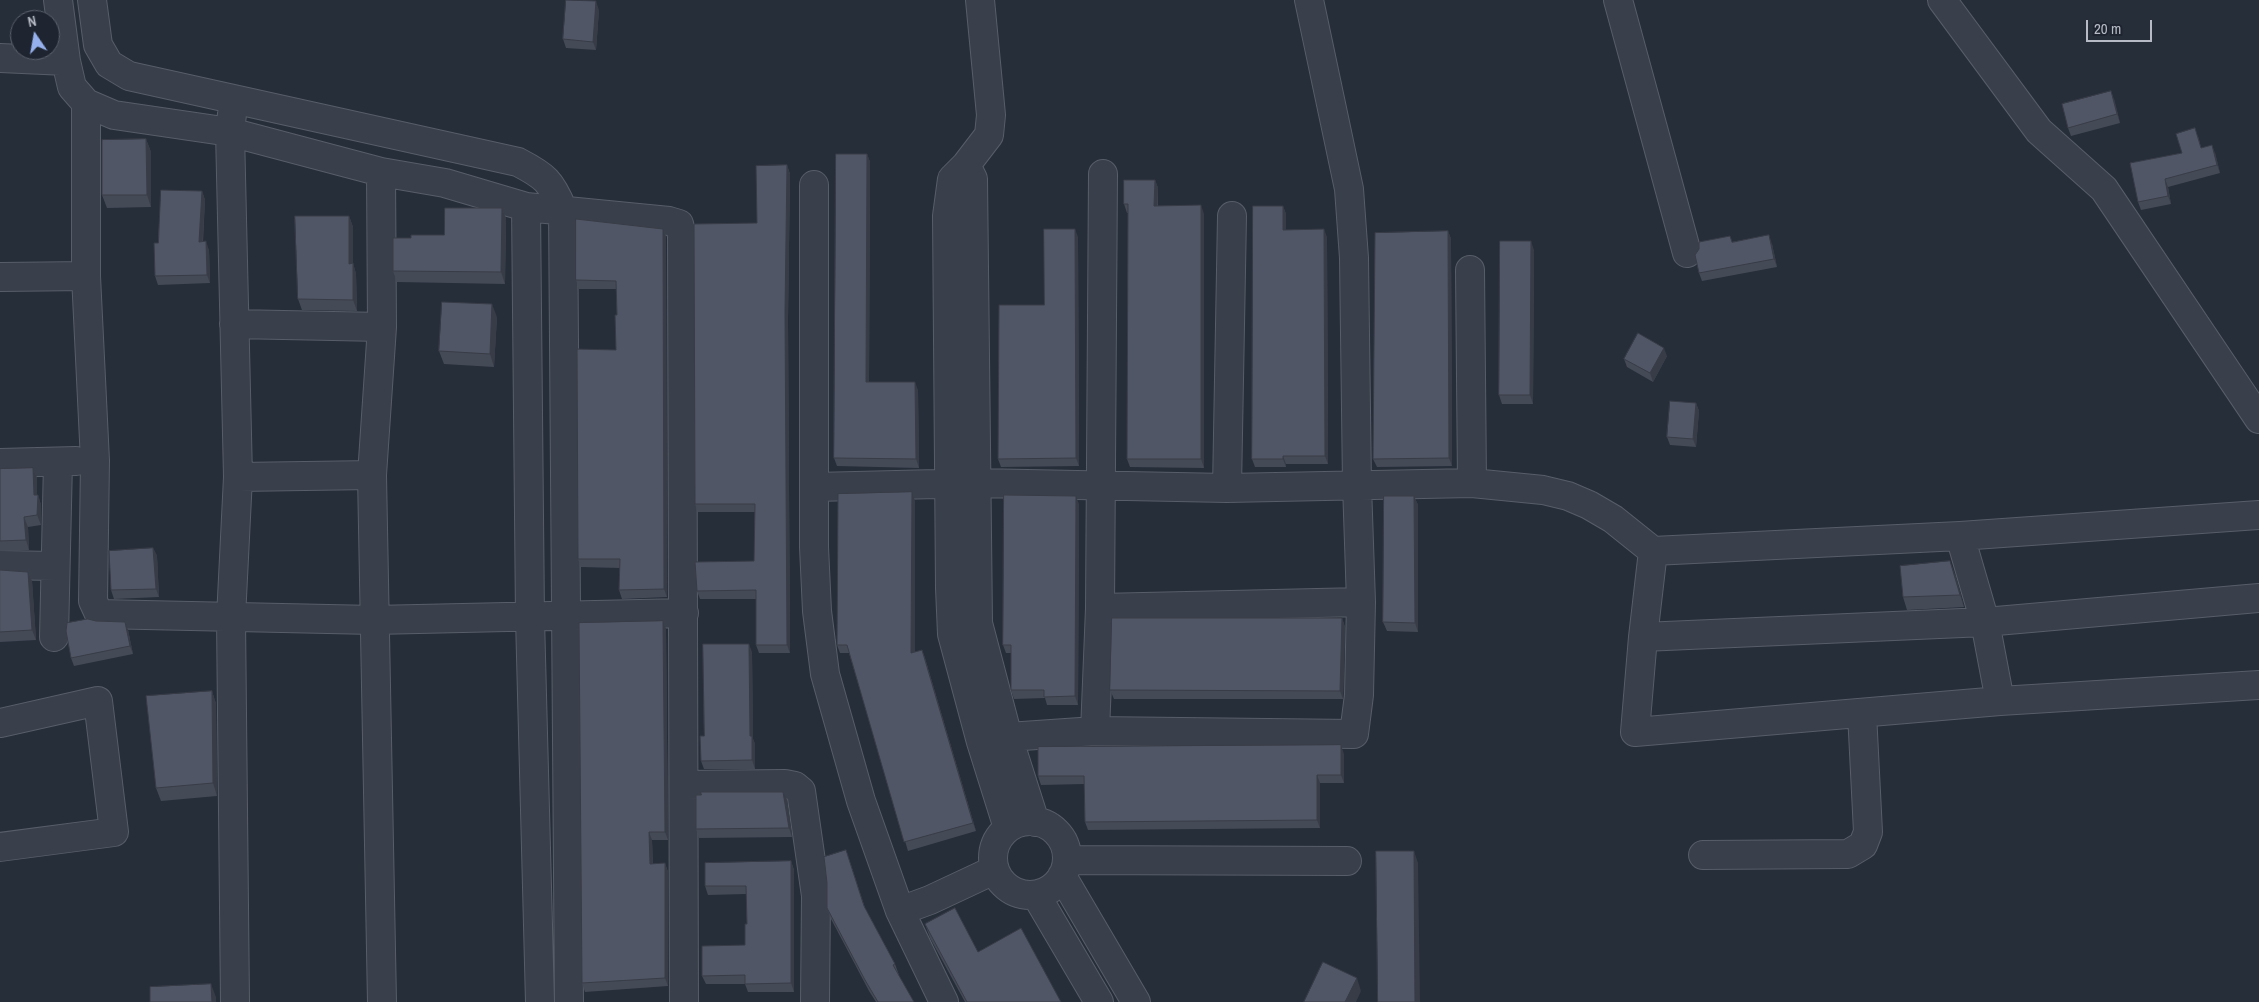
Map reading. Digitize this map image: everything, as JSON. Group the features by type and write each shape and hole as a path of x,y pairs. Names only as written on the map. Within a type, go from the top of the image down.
{"street":[{"path":"58,0 66,61 72,87 86,103 114,115 230,132 381,172 445,183 526,207 669,221 679,224 682,235 685,786 684,1002"},
{"path":"92,0 98,45 108,64 129,76 518,162 541,174 554,188 563,210 570,1002"},
{"path":"980,0 991,115 989,136 952,179 947,216 952,634 981,742 1008,828"},
{"path":"981,742 1008,737 1095,731 1354,734 1358,695 1361,602 1357,485 1354,258 1349,189 1308,0"},
{"path":"1618,0 1687,253"},
{"path":"1942,0 2039,131 2104,189 2259,419"},
{"path":"0,58 66,61"},
{"path":"233,99 230,132 238,477 231,618 235,1002"},
{"path":"86,103 86,276 95,461 93,601 99,614 374,620 684,614"},
{"path":"966,165 973,179 978,623 1008,737 1036,822"},
{"path":"381,172 382,327 372,475 382,1002"},
{"path":"1095,731 1102,485 1103,174"},
{"path":"814,185 817,611 825,674 861,800 900,911 944,1002"},
{"path":"526,207 530,618 540,1002"},
{"path":"1227,488 1232,216"},
{"path":"1470,270 1472,483"},
{"path":"0,277 86,276"},
{"path":"234,324 382,327"},
{"path":"0,463 95,461"},
{"path":"54,637 54,566 58,462"},
{"path":"238,477 372,475"},
{"path":"815,487 977,483 1227,488 1472,483 1543,490 1568,496 1589,505 1613,519 1653,550 1960,536 2259,515"},
{"path":"1960,536 1985,622 2000,701"},
{"path":"1653,550 1635,732 2000,701 2259,685"},
{"path":"0,565 54,566"},
{"path":"1643,637 1985,622 2259,598"},
{"path":"1100,608 1361,602"},
{"path":"0,723 98,701 114,832 0,847"},
{"path":"1703,855 1848,854 1863,846 1868,832 1862,713"},
{"path":"685,786 785,784 795,786 801,791 816,896 815,1002"},
{"path":"1065,868 1052,888 1036,895 1019,894 1004,885 994,870 994,847 1000,836 1008,828 1022,822 1036,822 1049,827 1059,835 1065,847 1065,868 1136,1002"},
{"path":"1065,868 1347,861"},
{"path":"900,911 930,900 994,870"},
{"path":"1036,895 1099,1002"}],"building":[{"path":"566,0 596,1 593,42 563,39"},
{"path":"2111,91 2117,114 2068,128 2062,104"},
{"path":"2195,128 2201,148 2212,145 2217,165 2165,179 2168,196 2138,202 2130,163 2182,153 2176,134"},
{"path":"146,139 147,195 102,195 102,140"},
{"path":"836,154 867,154 866,382 915,382 916,459 834,458"},
{"path":"787,165 785,312 787,645 756,645 756,590 697,591 695,562 754,561 755,504 695,504 694,224 757,223 756,166"},
{"path":"1124,180 1155,180 1154,206 1201,205 1201,459 1127,459 1128,204 1124,204"},
{"path":"161,190 202,191 199,242 206,241 207,275 155,276 154,243 158,243"},
{"path":"1253,206 1283,206 1283,230 1324,229 1325,456 1283,456 1283,459 1252,459"},
{"path":"445,208 502,208 501,272 393,271 393,238 411,238 411,235 444,235"},
{"path":"295,216 349,216 349,264 353,263 353,300 298,299"},
{"path":"576,219 663,229 664,589 619,590 620,559 578,559 577,349 616,350 615,315 617,315 616,281 576,280"},
{"path":"1044,229 1075,229 1076,458 998,459 999,305 1044,305"},
{"path":"1448,231 1449,458 1373,459 1375,233"},
{"path":"1769,235 1774,259 1699,273 1695,255 1699,249 1699,242 1730,236 1732,242"},
{"path":"1500,241 1531,241 1530,395 1499,395"},
{"path":"442,302 492,304 490,354 439,351"},
{"path":"1638,333 1664,348 1650,373 1624,359"},
{"path":"1670,401 1696,403 1693,439 1667,437"},
{"path":"33,468 34,495 38,495 37,515 24,517 26,540 0,541 0,469"},
{"path":"912,492 911,653 922,650 973,823 904,842 847,645 837,645 838,494"},
{"path":"1004,495 1076,496 1075,696 1044,697 1044,690 1011,690 1011,645 1003,645"},
{"path":"1384,496 1414,496 1415,623 1383,622"},
{"path":"153,548 156,589 111,590 109,551"},
{"path":"1950,561 1960,595 1903,597 1900,566"},
{"path":"0,570 28,572 32,630 0,632"},
{"path":"1112,618 1342,618 1340,691 1110,690"},
{"path":"88,619 125,622 130,646 71,658 66,631 67,623"},
{"path":"663,621 665,832 649,832 650,864 665,863 665,978 582,983 579,623"},
{"path":"703,644 749,644 752,760 701,761 700,736 704,736"},
{"path":"212,691 213,783 156,788 146,696"},
{"path":"1341,745 1341,775 1317,775 1317,820 1085,822 1084,776 1038,776 1038,747"},
{"path":"701,792 783,792 789,828 696,829 696,795 701,795"},
{"path":"846,850 864,906 895,964 893,965 914,1002 878,1002 827,908 824,857"},
{"path":"1376,851 1414,851 1415,1002 1378,1002"},
{"path":"791,861 791,983 745,984 745,975 702,976 702,946 745,945 745,924 747,924 746,886 705,886 705,863"},
{"path":"955,908 978,952 1021,928 1061,1002 967,1002 925,924"},
{"path":"1323,962 1357,978 1345,1002 1304,1002"},
{"path":"211,984 212,1002 150,1002 150,987"}]}
